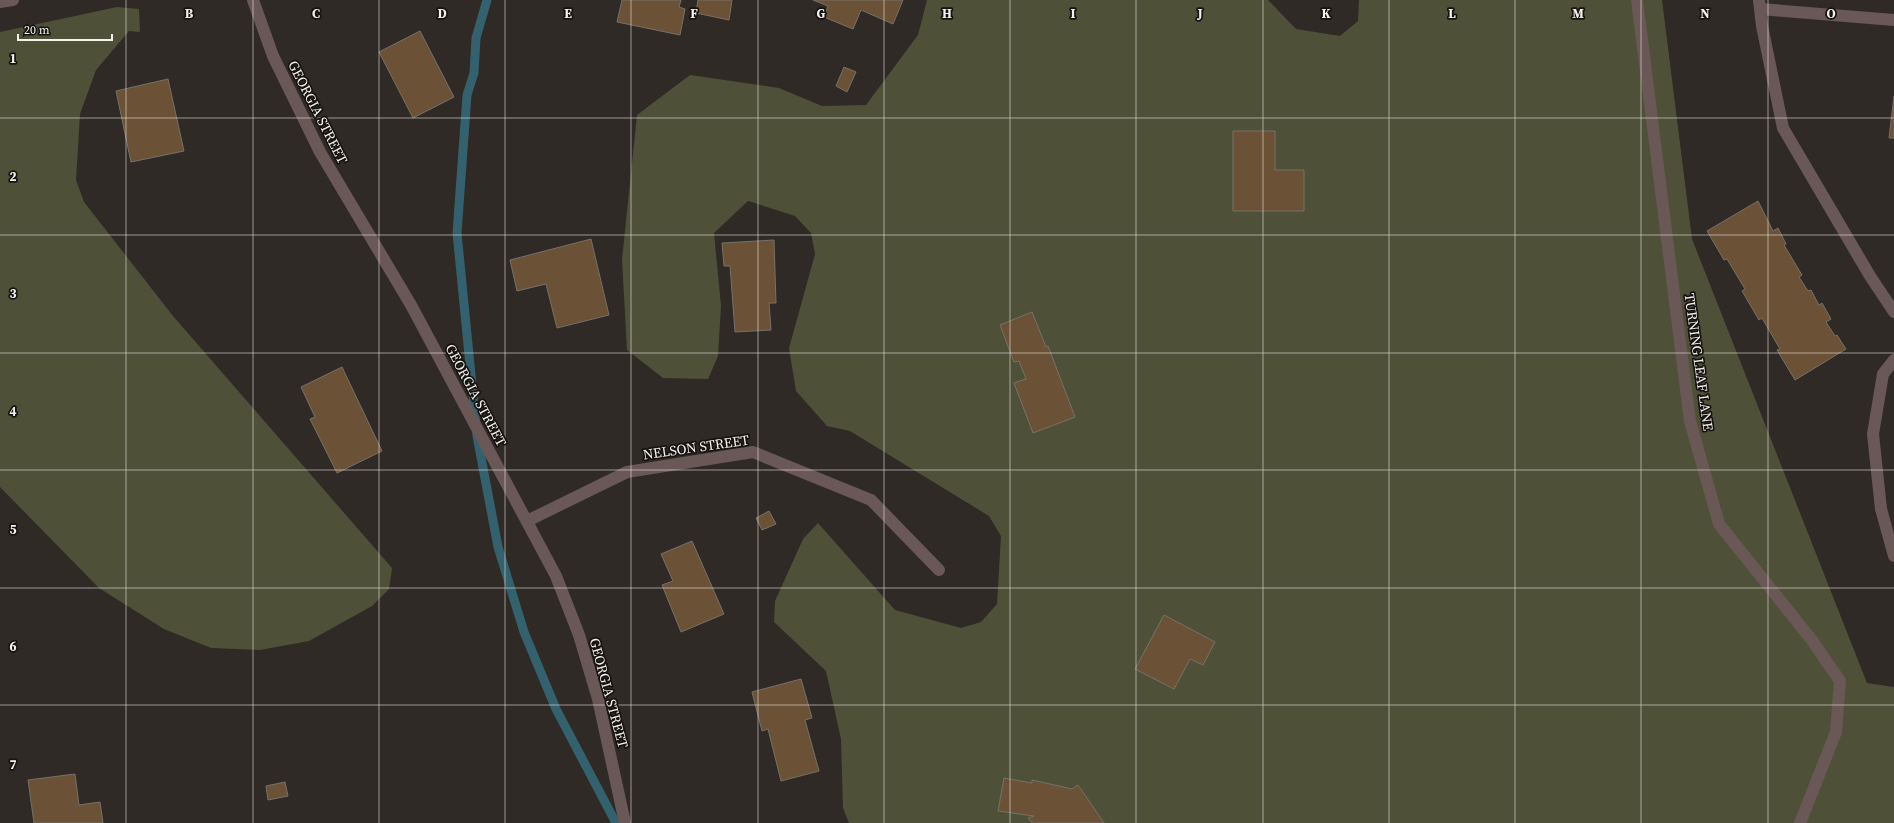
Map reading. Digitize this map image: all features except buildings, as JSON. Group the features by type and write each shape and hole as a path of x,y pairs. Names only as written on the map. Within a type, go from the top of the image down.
{"street":[{"path":"0,2 13,0"},
{"name":"GEORGIA STREET","path":"254,0 273,56 320,152 411,305 556,576 579,635 598,699 625,823"},
{"name":"TURNING LEAF LANE","path":"1637,0 1690,421 1719,524 1811,638 1840,681 1836,732 1800,823"},
{"path":"1894,20 1760,4 1783,128 1870,276 1894,312"},
{"path":"1894,360 1883,374 1873,434 1880,509 1894,556"},
{"name":"NELSON STREET","path":"527,522 627,472 753,452 870,500 939,570"}],"green space":[{"path":"927,0 1268,0 1296,29 1340,36 1358,21 1359,0 1662,0 1692,239 1867,683 1894,687 1894,823 849,823 843,808 841,739 826,671 774,622 775,601 803,539 818,523 895,610 961,628 981,622 997,604 1001,536 989,516 850,431 827,426 796,391 789,348 815,254 811,233 795,216 748,201 714,233 721,306 718,356 708,379 663,378 627,350 622,260 637,115 690,75 779,88 822,106 866,105 918,35"},
{"path":"117,7 139,9 140,32 129,31 96,70 80,114 76,180 84,202 173,316 392,568 389,589 372,606 309,641 260,650 211,648 164,629 99,588 0,487 0,32"}],"waterway":[{"path":"487,0 476,38 474,73 467,95 457,233 477,436 498,547 524,632 556,709 616,823"}]}
